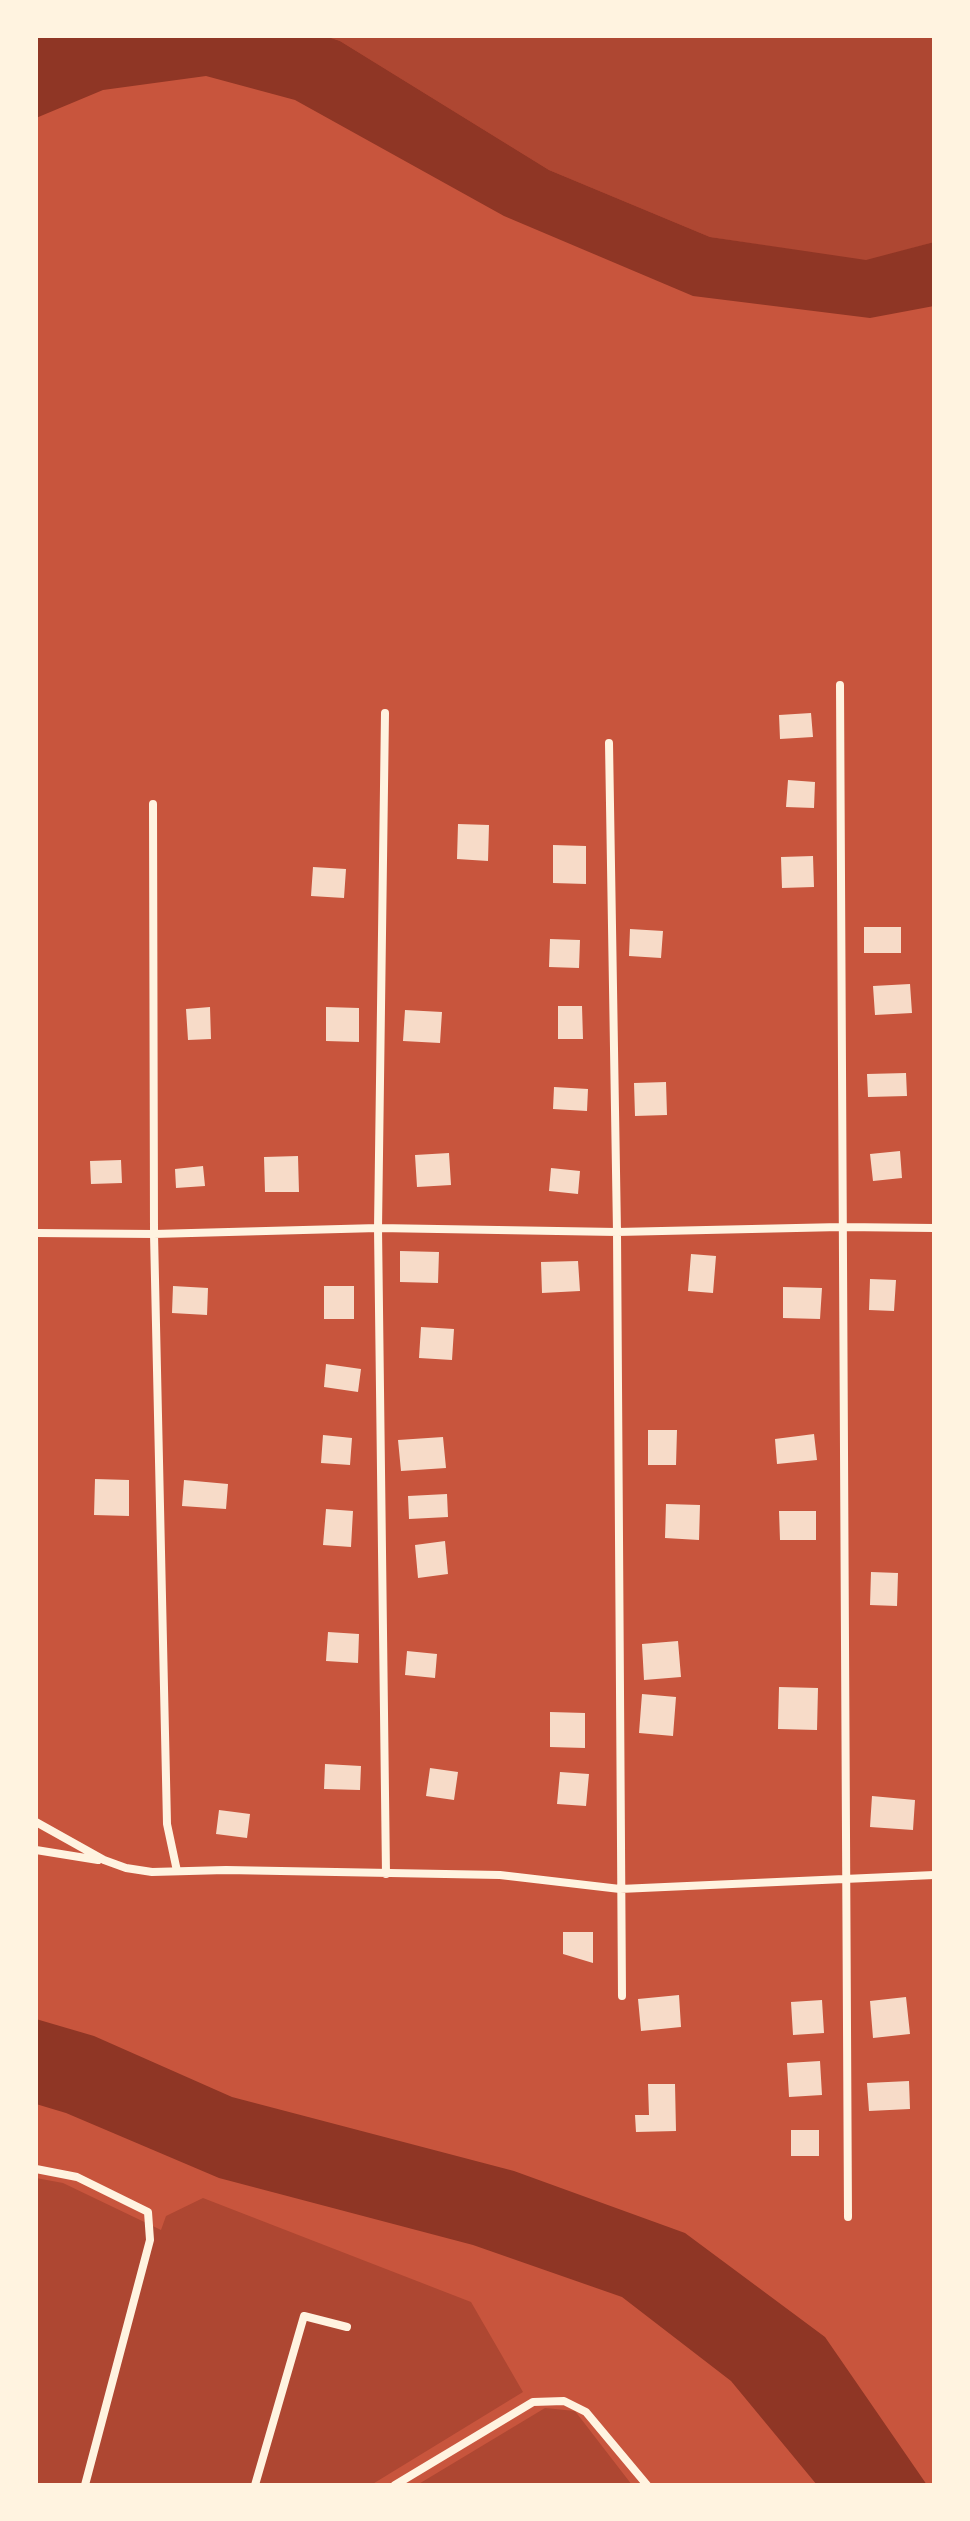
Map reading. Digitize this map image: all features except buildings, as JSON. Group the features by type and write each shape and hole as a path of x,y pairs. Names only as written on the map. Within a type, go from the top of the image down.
{"street":[{"path":"840,685 848,2217"},
{"path":"385,713 378,1228 386,1874"},
{"path":"609,743 617,1232 622,1996"},
{"path":"153,804 154,1234 167,1824 177,1871"},
{"path":"36,1233 154,1234 378,1228 617,1232 934,1228"},
{"path":"36,1822 104,1860 126,1868 152,1872 500,1875 620,1889 934,1875"},
{"path":"36,1850 104,1860"},
{"path":"36,2169 77,2177 148,2212 150,2240 85,2485"},
{"path":"255,2485 304,2316 347,2327"},
{"path":"395,2485 533,2402 564,2401 586,2412 647,2485"}],"shaded area":[{"path":"36,36 325,36 340,41 549,170 710,237 866,260 934,242 934,306 870,318 693,296 504,216 295,100 206,76 103,90 36,118"},
{"path":"325,36 934,36 934,242 866,261 710,237 549,170 340,41"},
{"path":"36,2019 94,2036 232,2097 514,2171 685,2233 825,2337 927,2485 817,2485 731,2381 622,2297 473,2245 219,2178 66,2113 36,2104"},
{"path":"36,2178 63,2183 161,2230 166,2216 203,2198 471,2302 523,2392 371,2485 36,2485"},
{"path":"545,2408 575,2411 632,2485 417,2485"}]}
